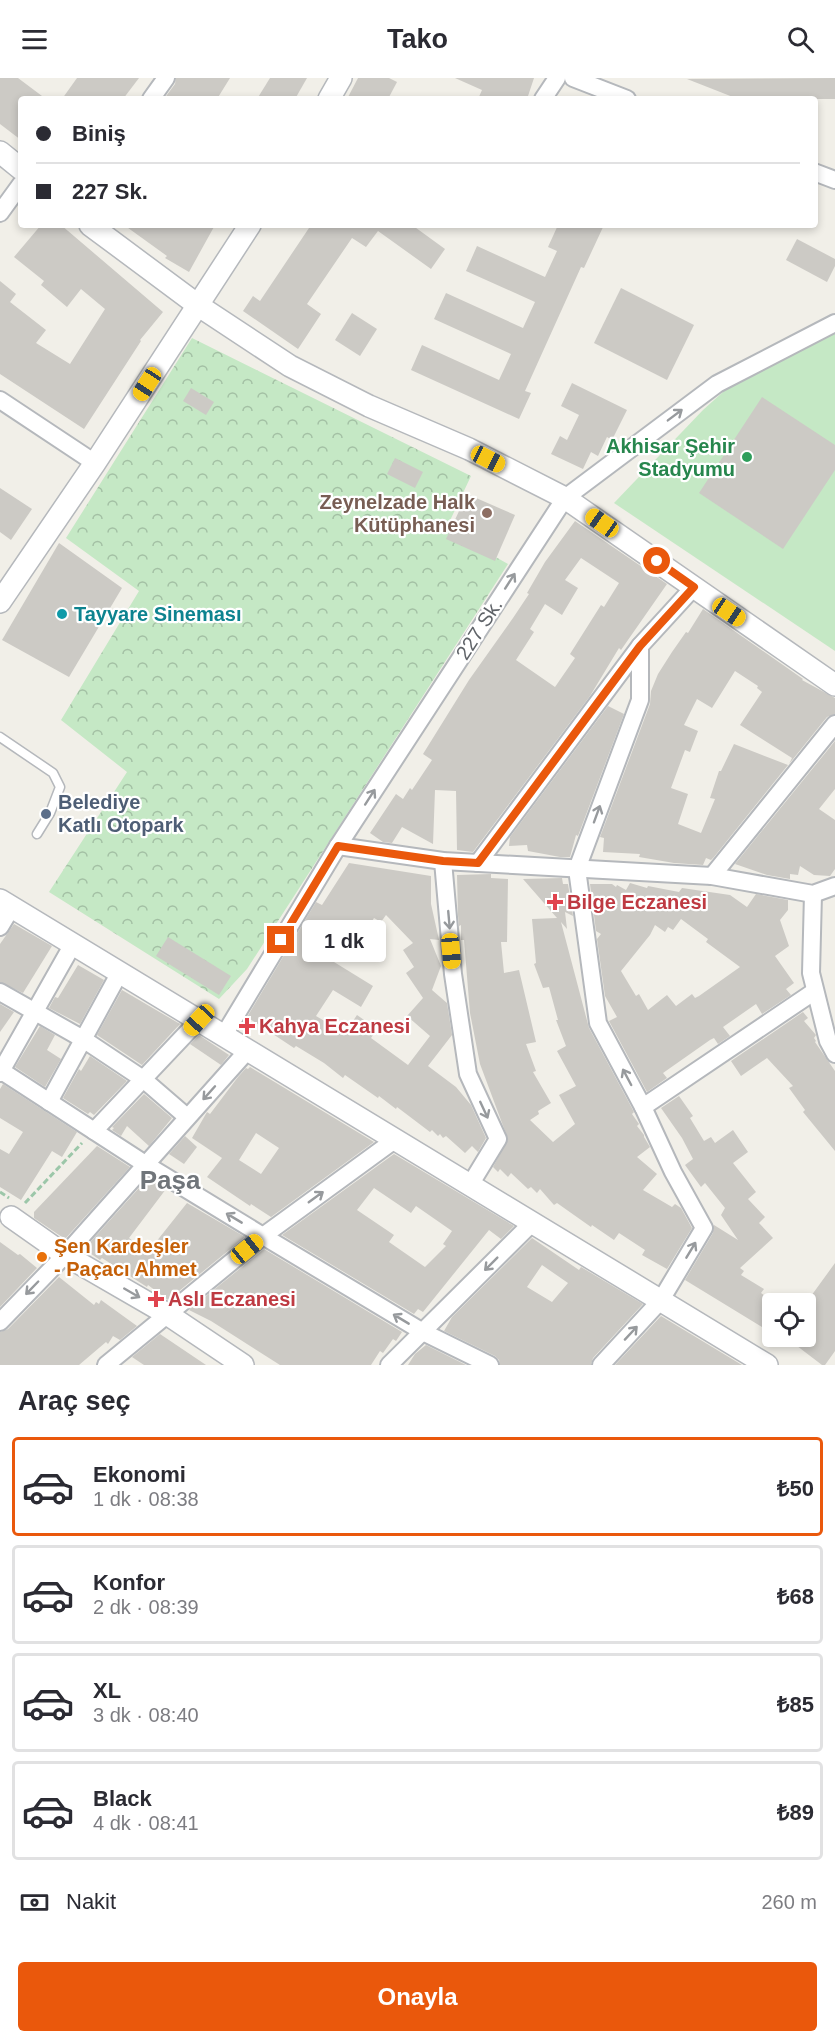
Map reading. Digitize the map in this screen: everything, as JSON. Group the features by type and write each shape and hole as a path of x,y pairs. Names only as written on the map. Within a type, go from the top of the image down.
{"street":[{"path":"153,96 166,78"},
{"path":"331,96 342,78"},
{"path":"545,96 557,78"},
{"path":"573,78 619,96"},
{"path":"0,152 18,167"},
{"path":"0,213 18,188"},
{"path":"94,228 199,306 290,366 369,406 469,449 565,498 835,685"},
{"path":"0,602 95,463 248,228"},
{"name":"227 Sk.","path":"224,1035 338,846 565,498 717,384 835,323"},
{"path":"0,400 95,463"},
{"path":"478,863 640,646 694,587"},
{"path":"601,1365 661,1300 704,1228 673,1172 644,1107 598,1023 577,868 639,700 640,646"},
{"path":"712,876 835,724"},
{"path":"338,846 443,861 712,876 813,894 835,886"},
{"path":"443,861 453,974 468,1074 498,1140 470,1185"},
{"path":"813,894 811,973 828,1041 835,1054"},
{"path":"0,927 6,903 767,1365"},
{"path":"73,944 0,1071 263,1236 423,1332 490,1365"},
{"path":"49,1102 120,972"},
{"path":"644,1107 815,991"},
{"path":"0,992 83,1039 143,1079 187,1118"},
{"path":"94,1131 199,1020"},
{"path":"0,1322 65,1255 248,1050"},
{"path":"106,1365 263,1236 396,1139"},
{"path":"389,1365 533,1222"},
{"path":"6,1223 167,1314 243,1365"}],"lane":[{"path":"0,737 53,773 60,787 50,813 37,834"}],"path":[{"path":"6,1223 94,1131"}],"green space":[{"name":"Akhisar Şehir Stadyumu","path":"835,327 835,651 614,503 703,410 753,365"},
{"path":"192,338 471,476 446,529 508,564 247,969 219,999 49,892 127,772 61,720 139,591 66,538"}],"building":[{"path":"0,78 18,78 42,96 18,96 18,138 0,124"},
{"path":"77,78 139,78 125,96 64,96"},
{"path":"176,78 230,78 219,96 166,96 175,84"},
{"path":"270,78 307,78 297,96 259,96"},
{"path":"358,78 389,78 397,82 390,96 349,96"},
{"path":"455,78 534,78 528,96 479,96 482,90"},
{"path":"835,78 835,99 818,99 818,96 730,96 687,79"},
{"path":"38,228 65,228 163,312 140,340 84,429 0,374 0,281 16,294 10,302 46,330 36,343 70,364 105,309 81,289 67,307 41,285 44,281 14,257"},
{"path":"128,228 213,228 189,272 165,258 167,256"},
{"path":"309,228 416,228 445,249 431,269 378,231 366,247 352,238 307,304 321,314 298,349 243,311 253,296 260,301"},
{"path":"557,228 603,228 584,268 581,267 525,391 531,393 519,419 411,370 422,345 499,380 511,354 434,319 446,293 523,328 535,302 466,271 477,246 545,277 557,251 548,247"},
{"path":"797,239 835,259 835,266 827,282 786,260"},
{"path":"621,288 694,325 667,380 594,343"},
{"path":"352,313 377,329 360,356 335,340"},
{"path":"572,383 627,410 612,440 607,437 598,456 591,452 583,469 551,454 560,436 567,440 579,415 561,406"},
{"path":"191,388 214,402 206,415 183,401"},
{"path":"762,397 835,445 835,470 783,549 699,493"},
{"path":"395,458 423,472 415,488 387,474"},
{"path":"0,488 32,509 11,540 0,532"},
{"path":"467,494 515,515 495,561 446,539"},
{"path":"575,521 667,584 621,650 619,648 590,696 473,852 457,850 456,791 435,790 433,844 402,827 392,843 383,842 370,833 396,794 403,799 410,788 412,790 432,760 423,754 469,680 529,594 527,593 545,562","holes":["581,558 619,583 604,607 601,605 570,654 575,658 555,687 516,660 534,632 530,629 545,604 562,615 578,588 565,580"]},
{"name":"Tayyare Sineması","path":"59,543 122,588 69,677 2,640"},
{"path":"703,609 802,680 835,698 835,714 827,717 789,764 792,758 740,725 762,692 757,688 758,686 735,671 712,708 697,699 684,725 698,731 690,752 685,750 671,788 688,794 678,824 701,833 715,799 710,798 719,771 734,744 788,765 714,857 711,860 706,858 703,865 639,857 640,854 603,852 604,838 600,837 650,704 651,691 658,674"},
{"path":"608,706 624,714 578,836 576,835 570,857 528,851 527,845 509,846 510,837"},
{"path":"835,741 835,789 819,809 835,820 835,869 830,876 814,875 800,866 798,875 790,874 790,879 767,875 735,864"},
{"path":"349,863 431,876 431,904 439,940 430,939 441,966 432,990 447,1003 452,1035 428,1066 456,1087 471,1105 486,1138 478,1152 472,1146 465,1153 446,1136 443,1138 432,1130 430,1132 397,1107 396,1109 379,1096 378,1098 345,1075 343,1078 324,1063 296,1046 294,1048 247,1017 316,902 322,905","holes":["386,915 413,943 403,950 414,967 406,973 423,998 407,1016 430,1036 408,1065 371,1038 377,1029 357,1015 345,1033 316,1016 333,990 361,1007 373,986 334,962 359,923 368,928 374,918 381,922"]},
{"path":"491,874 491,878 508,879 507,942 501,942 504,973 519,970 536,1042 526,1044 536,1071 533,1072 551,1103 538,1111 539,1114 530,1120 553,1142 575,1124 559,1095 576,1086 557,1051 566,1046 556,1020 558,1020 549,987 543,988 534,964 536,963 532,919 557,918 523,879 562,878 563,884 568,884 573,916 565,912 567,929 561,922 589,1028 634,1112 632,1114 639,1124 637,1126 650,1147 637,1157 657,1174 643,1190 672,1207 675,1204 681,1208 692,1228 667,1269 642,1255 645,1250 619,1233 614,1240 557,1203 554,1205 540,1189 537,1193 531,1187 528,1189 511,1173 508,1177 500,1169 498,1172 493,1167 508,1139 480,1064 470,1013 464,940 461,940 461,925 459,926 457,875"},
{"path":"630,883 647,888 648,886 679,892 682,888 730,895 747,907 756,894 788,900 788,910 780,920 789,946 775,956 794,983 786,989 791,995 762,1014 756,1004 723,1027 730,1036 718,1044 714,1038 710,1040 663,1073 667,1078 647,1092 609,1021 617,1017 605,996 597,939 601,934 596,931 590,884 612,884 626,890","holes":["681,919 708,939 706,942 740,967 695,998 692,994 676,1006 667,995 648,1010 639,994 636,996 621,971 650,935 655,925 665,932 668,927 673,930"]},
{"path":"14,924 52,946 23,993 0,982 0,944"},
{"path":"168,937 231,976 219,995 156,956"},
{"path":"78,965 104,980 80,1024 49,1008 55,997 58,998"},
{"path":"122,990 180,1024 142,1065 97,1035"},
{"path":"0,1004 14,1012 0,1032"},
{"path":"803,1012 808,1018 804,1021 816,1035 815,1042 835,1071 835,1151 803,1112 805,1110 789,1088 793,1086 767,1058 741,1076 731,1061"},
{"path":"40,1026 55,1035 47,1050 61,1059 45,1087 15,1067"},
{"path":"199,1035 229,1055 221,1065 190,1044"},
{"path":"90,1056 127,1081 94,1115 90,1112 88,1114 63,1098 79,1069 81,1071"},
{"path":"250,1067 374,1142 271,1217 251,1204 250,1206 207,1177 222,1158 192,1138 207,1112 210,1114 238,1077 246,1068","holes":["256,1133 279,1148 261,1174 239,1160"]},
{"path":"3,1084 77,1132 62,1157 52,1151 21,1200 0,1187 0,1149 9,1154 23,1132 0,1118 0,1089"},
{"path":"144,1094 172,1118 149,1146 127,1126 121,1136 112,1130 114,1128 112,1127"},
{"path":"679,1096 693,1116 690,1118 704,1141 711,1137 715,1143 733,1130 748,1152 733,1163 756,1192 748,1199 765,1217 759,1223 773,1238 740,1268 744,1271 741,1275 764,1289 761,1293 762,1327 685,1280 713,1233 714,1225 738,1240 721,1215 725,1208 705,1183 701,1187 685,1165 693,1159 682,1138 661,1108"},
{"path":"185,1136 197,1147 184,1164 169,1154"},
{"path":"97,1146 130,1167 65,1239 34,1218 34,1212"},
{"path":"394,1154 514,1226 501,1239 489,1230 423,1312 418,1309 414,1314 282,1235","holes":["374,1188 411,1213 416,1206 452,1231 443,1244 446,1246 425,1267 389,1242 394,1235 357,1210"]},
{"path":"148,1178 166,1189 129,1238 148,1252 187,1203 245,1237 168,1300 148,1285 147,1287 84,1249"},
{"path":"532,1238 579,1270 581,1267 643,1304 593,1358 591,1365 500,1365 495,1356 444,1331 452,1317","holes":["542,1265 568,1283 552,1302 527,1287"]},
{"path":"0,1242 37,1268 0,1307"},
{"path":"264,1249 402,1332 396,1341 393,1339 383,1353 380,1351 371,1365 280,1365 211,1321 189,1310"},
{"path":"835,1263 835,1351 825,1365 798,1347 816,1347 816,1293 813,1293"},
{"path":"59,1277 94,1305 96,1302 99,1304 101,1300 137,1326 120,1340 113,1336 108,1344 106,1342 79,1365 0,1365 0,1332 8,1329"},
{"path":"661,1316 742,1365 615,1365"},
{"path":"160,1334 206,1365 144,1365 132,1357"},
{"path":"426,1345 466,1365 408,1365 415,1354"}],"place":[{"name":"Akhisar Şehir Stadyumu","path":"747,457"},
{"name":"Zeynelzade Halk Kütüphanesi","path":"487,513"},
{"name":"Tayyare Sineması","path":"62,614"},
{"name":"Belediye Katlı Otopark","path":"46,814"},
{"name":"Bilge Eczanesi","path":"555,902"},
{"name":"Kahya Eczanesi","path":"247,1026"},
{"name":"Şen Kardeşler - Paçacı Ahmet","path":"42,1257"},
{"name":"Aslı Eczanesi","path":"156,1299"}],"district":[{"name":"Paşa","path":"170,1180"}],"route":[{"path":"281,940 338,846 443,861 478,863 640,646 694,587 657,561"}]}
